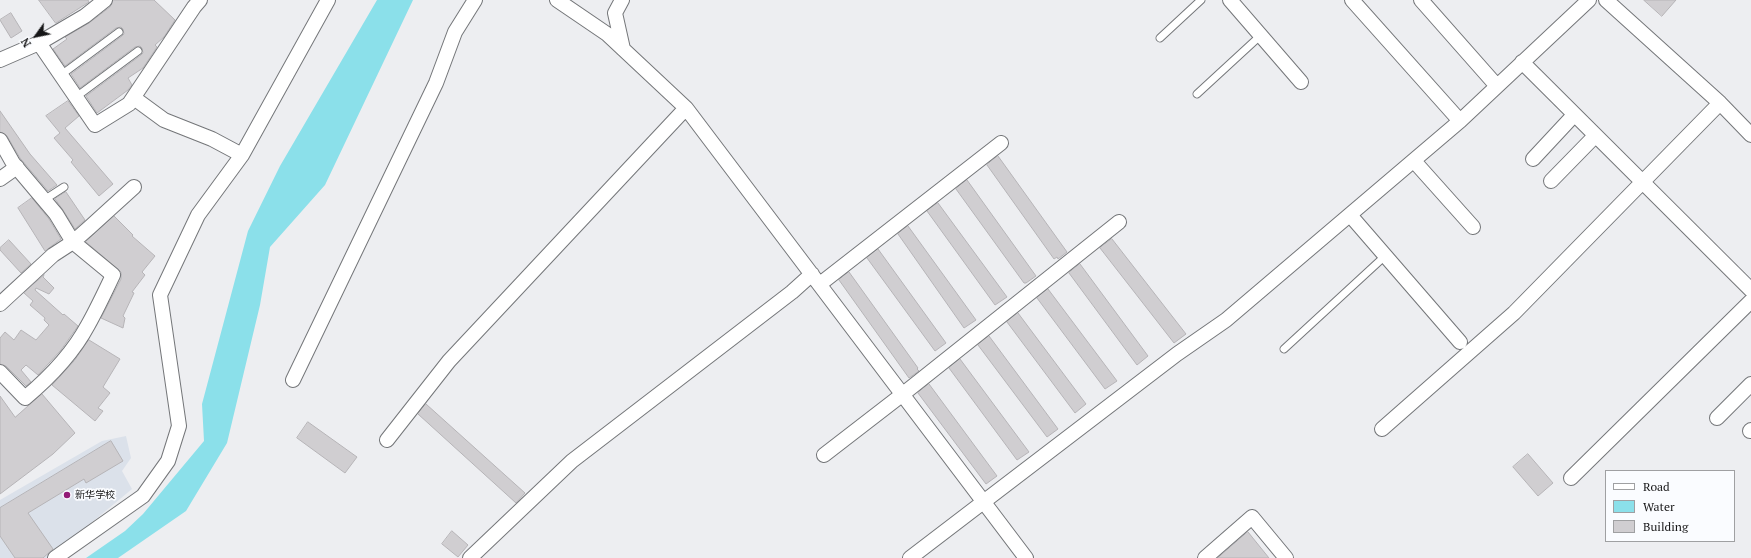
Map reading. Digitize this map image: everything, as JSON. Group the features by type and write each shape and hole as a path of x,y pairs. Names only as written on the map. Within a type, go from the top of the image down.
{"street":[{"path":"0,60 39,43 85,16 105,0"},
{"path":"39,43 95,125 129,104 200,0"},
{"path":"55,558 143,496 168,461 179,426 160,296 198,215 242,155 328,0"},
{"path":"293,380 436,83 455,32 475,0"},
{"path":"558,0 607,34 686,108 1026,558"},
{"path":"622,0 615,13 623,49"},
{"path":"1230,0 1301,82"},
{"path":"1352,0 1460,121"},
{"path":"1422,0 1496,86"},
{"path":"910,558 1171,359 1226,320 1460,121 1589,0"},
{"path":"1606,0 1750,132"},
{"path":"1522,62 1751,290"},
{"path":"134,98 164,120 212,139 242,155"},
{"path":"1382,429 1514,313 1720,104"},
{"path":"387,440 449,361 686,108"},
{"path":"1533,159 1574,115"},
{"path":"1551,181 1595,136"},
{"path":"0,140 17,167 56,214 73,242 113,275 88,326 63,360 25,398 0,372"},
{"path":"470,558 572,461 792,292 816,279 1001,143"},
{"path":"1414,161 1474,227"},
{"path":"0,180 17,167"},
{"path":"0,304 53,256 73,242 134,187"},
{"path":"1350,215 1460,342"},
{"path":"824,455 1119,222"},
{"path":"1571,478 1751,301"},
{"path":"1717,418 1751,384"},
{"path":"1205,558 1252,517 1286,558"}],"lane":[{"path":"1160,38 1201,0"},
{"path":"61,75 119,32"},
{"path":"1197,94 1260,36"},
{"path":"76,97 138,51"},
{"path":"44,200 64,187"},
{"path":"1284,349 1385,256"}],"shaded area":[{"name":"新华学校","path":"126,436 131,458 122,471 132,489 49,558 0,558 0,500 102,441"}],"water":[{"path":"377,0 413,0 325,185 270,247 260,305 227,443 186,511 118,558 86,558 125,531 143,514 204,441 202,404 248,231 280,166"}],"building":[{"path":"39,0 88,0 89,2 56,23"},
{"path":"113,0 154,0 175,20 164,37 155,45 157,47 143,68 128,78 132,85 128,90 97,113 86,96 141,55 143,53 142,48 140,46 135,47 80,88 71,74 122,36 124,34 123,29 121,27 116,28 65,66 53,49 67,39 65,37 89,23 110,7"},
{"path":"1644,0 1676,0 1662,16"},
{"path":"11,13 22,31 11,38 0,20"},
{"path":"68,101 79,116 65,128 113,184 99,196 71,162 73,160 54,138 60,133 46,116"},
{"path":"0,111 30,154 57,185 48,191 20,158 7,136 0,132"},
{"path":"998,156 1067,252 1058,259 1057,257 1054,259 987,165"},
{"path":"967,180 1036,276 1026,283 1024,283 956,189"},
{"path":"66,192 85,220 75,229 55,199"},
{"path":"32,198 49,219 61,239 45,251 18,208"},
{"path":"938,203 1007,297 995,305 927,211"},
{"path":"114,216 133,235 132,236 155,256 142,272 145,275 132,292 134,293 123,316 125,318 123,328 101,318 121,279 121,272 86,242"},
{"path":"908,226 976,320 964,328 898,234"},
{"path":"1112,239 1186,334 1174,343 1100,248"},
{"path":"9,240 31,264 21,273 0,250 0,248"},
{"path":"878,249 946,343 935,351 867,258"},
{"path":"1080,264 1148,356 1137,365 1069,273"},
{"path":"849,272 918,368 917,369 919,371 909,378 839,280"},
{"path":"44,275 43,277 54,288 49,294 36,288 35,290 78,326 61,350 38,375 26,365 21,370 31,382 26,386 6,366 0,364 0,338 5,332 14,340 21,330 36,340 49,325 44,320 45,318 30,305 33,301 24,293"},
{"path":"1048,289 1117,381 1105,389 1037,298"},
{"path":"1018,313 1086,404 1075,413 1007,322"},
{"path":"989,336 1058,429 1047,437 978,345"},
{"path":"89,340 120,359 103,387 110,393 98,408 103,411 95,421 52,385 74,361"},
{"path":"960,359 1029,452 1017,460 949,368"},
{"path":"929,384 997,476 986,484 918,393"},
{"path":"42,394 75,433 53,454 0,494 0,396 15,417"},
{"path":"426,404 525,493 516,503 418,414"},
{"path":"308,422 357,457 345,473 297,438"},
{"path":"111,441 123,461 86,483 84,479 28,513 53,549 43,558 15,558 0,536 0,508"},
{"path":"1528,454 1553,483 1538,496 1513,467"},
{"path":"452,531 468,545 458,557 442,544"},
{"path":"1248,532 1269,558 1218,558"}],"place":[{"name":"新华学校","path":"67,495"}]}
